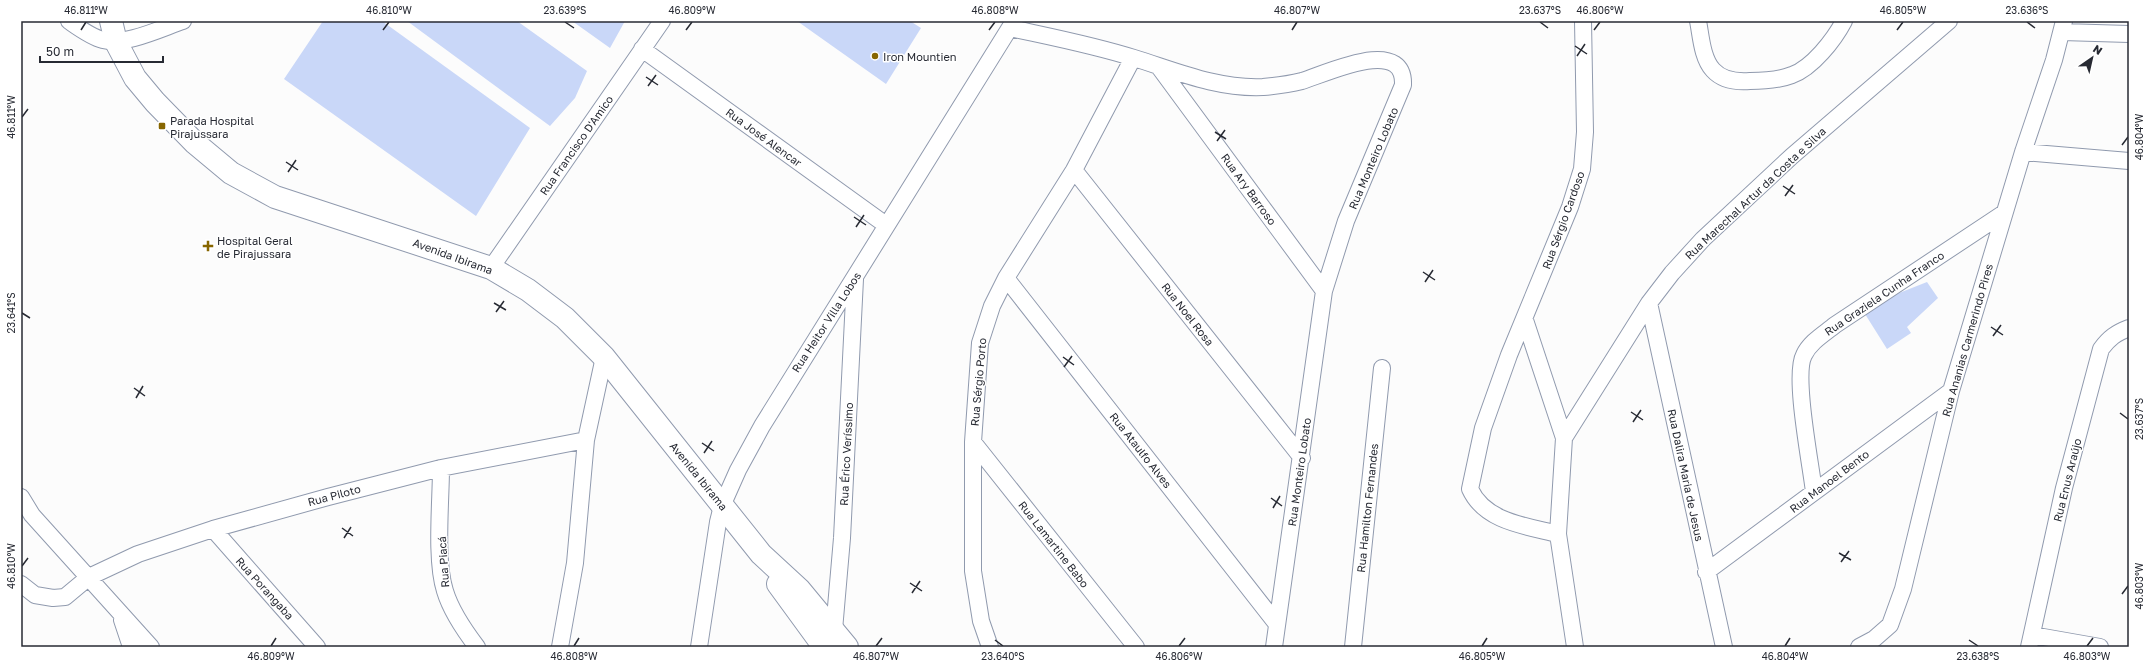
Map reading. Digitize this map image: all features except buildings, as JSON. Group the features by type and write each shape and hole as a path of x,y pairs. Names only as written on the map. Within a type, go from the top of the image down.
{"main road":[{"name":"Avenida Ibirama","path":"111,21 116,42 135,78 154,102 195,143 231,173 275,197 491,268 528,290 565,318 604,358 761,554 774,579 835,641"}],"street":[{"path":"68,21 89,34 103,40 116,42 183,21"},
{"name":"Rua Francisco D'Amico","path":"491,268 662,21"},
{"name":"Rua Sérgio Cardoso","path":"1558,534 1523,525 1494,515 1483,509 1474,498 1470,489 1483,428 1509,355 1525,320 1570,207 1582,169 1585,132 1583,21"},
{"path":"1698,21 1704,53 1713,70 1727,79 1743,82 1764,81 1793,75 1811,63 1828,46 1844,21"},
{"name":"Rua Marechal Artur da Costa e Silva","path":"1575,647 1558,534 1564,438 1650,303 1672,273 1703,239 1798,151 1949,21"},
{"name":"Rua Monteiro Lobato","path":"1012,25 1232,87 1264,87 1300,82 1372,58 1389,61 1399,68 1404,77 1403,85 1346,222 1324,291 1302,458 1276,623 1274,647"},
{"name":"Rua Heitor Villa Lobos","path":"699,647 722,506 738,470 762,426 810,346 855,278 886,225 1012,25"},
{"path":"2063,26 2129,34"},
{"name":"Rua Ananias Carmerindo Pires","path":"1858,647 1874,639 1890,625 1903,589 1951,391 2004,213 2063,26"},
{"name":"Rua José Alencar","path":"642,49 886,225"},
{"name":"Rua Sérgio Porto","path":"990,647 981,621 973,571 973,442 980,344 992,306 1006,278 1074,170 1133,58"},
{"name":"Rua Ary Barroso","path":"1159,67 1324,291"},
{"path":"2023,152 2129,161"},
{"name":"Rua Noel Rosa","path":"1074,170 1302,458"},
{"name":"Rua Graziela Cunha Franco","path":"1814,492 1799,381 1803,355 1814,341 1834,325 2004,213"},
{"name":"Rua Érico Veríssimo","path":"835,641 842,538 855,278"},
{"name":"Rua Ataulfo Alves","path":"1006,278 1276,623"},
{"name":"Rua Dalira Maria de Jesus","path":"1650,303 1706,572 1724,647"},
{"path":"1525,320 1564,438"},
{"name":"Rua Enus Araújo","path":"2031,641 2064,488 2100,349 2108,339 2117,332 2129,328"},
{"path":"560,647 574,563 586,440 604,358"},
{"name":"Rua Hamilton Fernandes","path":"1353,647 1382,368"},
{"name":"Rua Manoel Bento","path":"1706,572 1951,391"},
{"name":"Rua Piloto","path":"21,584 35,595 53,598 66,597 89,577 138,554 213,529 441,468 586,440"},
{"name":"Rua Lamartine Babo","path":"973,442 1136,647"},
{"name":"Rua Piacá","path":"441,468 440,555 444,590 454,612 477,647"},
{"path":"21,497 32,515 151,647"},
{"name":"Rua Porangaba","path":"213,529 318,647"},
{"path":"119,613 131,647"},
{"path":"2031,641 2100,647"}],"place":[{"name":"Iron Mountien","path":"875,56"},
{"name":"Parada Hospital Pirajussara","path":"162,126"},
{"name":"Hospital Geral de Pirajussara","path":"208,246"}]}
